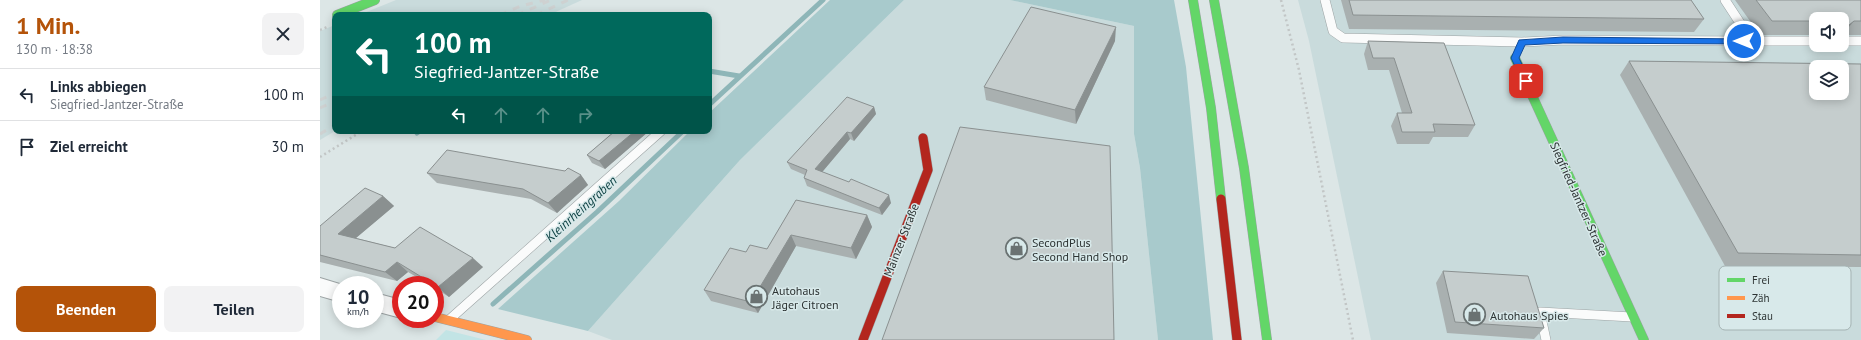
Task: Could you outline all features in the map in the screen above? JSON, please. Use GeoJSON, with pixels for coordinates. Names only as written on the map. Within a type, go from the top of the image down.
{"type":"FeatureCollection","features":[{"type":"Feature","properties":{"kind":"main road"},"geometry":{"type":"LineString","coordinates":[[1193,0],[1211,108],[1237,340]]}},
{"type":"Feature","properties":{"kind":"main road"},"geometry":{"type":"LineString","coordinates":[[1214,0],[1244,168],[1267,340]]}},
{"type":"Feature","properties":{"kind":"main road"},"geometry":{"type":"LineString","coordinates":[[343,12],[369,1]]}},
{"type":"Feature","properties":{"kind":"main road","name":"Siegfried-Jantzer-Straße"},"geometry":{"type":"LineString","coordinates":[[1515,58],[1644,340]]}},
{"type":"Feature","properties":{"kind":"main road","name":"Mainzer Straße"},"geometry":{"type":"LineString","coordinates":[[863,340],[928,170],[923,138]]}},
{"type":"Feature","properties":{"kind":"main road"},"geometry":{"type":"LineString","coordinates":[[444,319],[527,340]]}},
{"type":"Feature","properties":{"kind":"street"},"geometry":{"type":"LineString","coordinates":[[320,287],[332,290]]}},
{"type":"Feature","properties":{"kind":"lane"},"geometry":{"type":"LineString","coordinates":[[1325,0],[1333,31],[1343,38],[1522,42],[1563,40],[1809,41]]}},
{"type":"Feature","properties":{"kind":"lane"},"geometry":{"type":"LineString","coordinates":[[1725,0],[1740,23],[1744,41]]}},
{"type":"Feature","properties":{"kind":"lane"},"geometry":{"type":"LineString","coordinates":[[1849,41],[1861,41]]}},
{"type":"Feature","properties":{"kind":"lane"},"geometry":{"type":"LineString","coordinates":[[1515,58],[1522,42]]}},
{"type":"Feature","properties":{"kind":"lane"},"geometry":{"type":"LineString","coordinates":[[449,320],[658,134]]}},
{"type":"Feature","properties":{"kind":"lane"},"geometry":{"type":"LineString","coordinates":[[1546,340],[1540,312],[1633,318]]}},
{"type":"Feature","properties":{"kind":"path"},"geometry":{"type":"LineString","coordinates":[[1281,0],[1300,70],[1353,340]]}},
{"type":"Feature","properties":{"kind":"path"},"geometry":{"type":"LineString","coordinates":[[320,157],[357,134]]}},
{"type":"Feature","properties":{"kind":"shaded area"},"geometry":{"type":"Polygon","coordinates":[[[396,0],[582,0],[556,12],[366,12],[396,0]]]}},
{"type":"Feature","properties":{"kind":"shaded area"},"geometry":{"type":"Polygon","coordinates":[[[830,0],[904,0],[740,160],[588,331],[498,309],[619,201],[687,134],[712,134],[712,110],[830,0]]]}},
{"type":"Feature","properties":{"kind":"shaded area"},"geometry":{"type":"Polygon","coordinates":[[[904,0],[1010,0],[1134,26],[1134,134],[1140,168],[1158,340],[612,340],[588,331],[740,160],[904,0]]]}},
{"type":"Feature","properties":{"kind":"shaded area"},"geometry":{"type":"Polygon","coordinates":[[[1010,0],[1174,0],[1186,67],[1213,340],[1158,340],[1140,168],[1134,134],[1134,26],[1010,0]]]}},
{"type":"Feature","properties":{"kind":"shaded area"},"geometry":{"type":"Polygon","coordinates":[[[1298,0],[1861,0],[1861,340],[1371,340],[1309,41],[1298,0]]]}},
{"type":"Feature","properties":{"kind":"shaded area"},"geometry":{"type":"Polygon","coordinates":[[[332,26],[332,133],[320,140],[320,31],[332,26]]]}},
{"type":"Feature","properties":{"kind":"shaded area"},"geometry":{"type":"Polygon","coordinates":[[[446,330],[486,340],[436,340],[446,330]]]}},
{"type":"Feature","properties":{"kind":"building"},"geometry":{"type":"Polygon","coordinates":[[[1349,0],[1691,0],[1704,19],[1353,15],[1349,0]]]}},
{"type":"Feature","properties":{"kind":"building"},"geometry":{"type":"Polygon","coordinates":[[[1756,0],[1861,0],[1861,21],[1854,21],[1849,25],[1849,12],[1809,12],[1809,21],[1772,21],[1756,0]]]}},
{"type":"Feature","properties":{"kind":"building"},"geometry":{"type":"Polygon","coordinates":[[[1031,7],[1116,27],[1075,110],[984,87],[1031,7]]]}},
{"type":"Feature","properties":{"kind":"building"},"geometry":{"type":"Polygon","coordinates":[[[1368,41],[1444,43],[1475,125],[1433,124],[1435,132],[1402,132],[1397,113],[1412,113],[1394,58],[1373,58],[1368,41]]]}},
{"type":"Feature","properties":{"kind":"building"},"geometry":{"type":"Polygon","coordinates":[[[1629,61],[1809,63],[1809,100],[1849,100],[1849,64],[1861,64],[1861,255],[1738,253],[1629,61]]]}},
{"type":"Feature","properties":{"kind":"building"},"geometry":{"type":"Polygon","coordinates":[[[847,97],[874,107],[851,133],[847,132],[815,169],[849,182],[851,179],[889,195],[879,208],[804,178],[807,170],[787,162],[847,97]]]}},
{"type":"Feature","properties":{"kind":"building","name":"SecondPlus Second Hand Shop"},"geometry":{"type":"Polygon","coordinates":[[[960,127],[1110,146],[1114,340],[882,340],[960,127]]]}},
{"type":"Feature","properties":{"kind":"building"},"geometry":{"type":"Polygon","coordinates":[[[612,134],[631,134],[599,161],[587,155],[612,134]]]}},
{"type":"Feature","properties":{"kind":"building"},"geometry":{"type":"Polygon","coordinates":[[[447,150],[565,171],[568,168],[581,175],[548,203],[523,189],[427,173],[447,150]]]}},
{"type":"Feature","properties":{"kind":"building"},"geometry":{"type":"Polygon","coordinates":[[[365,188],[383,196],[338,234],[395,248],[420,227],[473,258],[444,282],[444,276],[420,276],[397,262],[385,272],[320,255],[320,226],[365,188]]]}},
{"type":"Feature","properties":{"kind":"building"},"geometry":{"type":"Polygon","coordinates":[[[796,200],[867,215],[851,248],[791,235],[751,302],[704,290],[730,248],[746,252],[750,245],[767,249],[796,200]]]}},
{"type":"Feature","properties":{"kind":"building"},"geometry":{"type":"Polygon","coordinates":[[[1443,271],[1528,276],[1544,328],[1455,322],[1443,271]]]}},
{"type":"Feature","properties":{"kind":"waterway","name":"Kleinrheingraben"},"geometry":{"type":"LineString","coordinates":[[712,102],[823,0]]}},
{"type":"Feature","properties":{"kind":"waterway"},"geometry":{"type":"LineString","coordinates":[[712,72],[739,76]]}},
{"type":"Feature","properties":{"kind":"waterway","name":"Kleinrheingraben"},"geometry":{"type":"LineString","coordinates":[[493,304],[597,212],[680,134]]}},
{"type":"Feature","properties":{"kind":"railway"},"geometry":{"type":"LineString","coordinates":[[507,12],[521,6],[545,0]]}},
{"type":"Feature","properties":{"kind":"railway"},"geometry":{"type":"LineString","coordinates":[[524,12],[551,0]]}},
{"type":"Feature","properties":{"kind":"railway"},"geometry":{"type":"LineString","coordinates":[[542,12],[568,0]]}},
{"type":"Feature","properties":{"kind":"railway"},"geometry":{"type":"LineString","coordinates":[[320,100],[332,94]]}},
{"type":"Feature","properties":{"kind":"railway"},"geometry":{"type":"LineString","coordinates":[[320,108],[332,102]]}},
{"type":"Feature","properties":{"kind":"railway"},"geometry":{"type":"LineString","coordinates":[[320,134],[332,127]]}},
{"type":"Feature","properties":{"kind":"traffic: fast"},"geometry":{"type":"LineString","coordinates":[[345,12],[375,0]]}},
{"type":"Feature","properties":{"kind":"traffic: fast"},"geometry":{"type":"LineString","coordinates":[[1193,0],[1211,108],[1221,199]]}},
{"type":"Feature","properties":{"kind":"traffic: fast"},"geometry":{"type":"LineString","coordinates":[[1214,0],[1244,168],[1267,340]]}},
{"type":"Feature","properties":{"kind":"traffic: fast"},"geometry":{"type":"LineString","coordinates":[[1515,58],[1644,340]]}},
{"type":"Feature","properties":{"kind":"traffic: slow"},"geometry":{"type":"LineString","coordinates":[[444,319],[527,340]]}},
{"type":"Feature","properties":{"kind":"traffic: jam"},"geometry":{"type":"LineString","coordinates":[[863,340],[928,170],[923,138]]}},
{"type":"Feature","properties":{"kind":"traffic: jam"},"geometry":{"type":"LineString","coordinates":[[1221,199],[1237,340]]}},
{"type":"Feature","properties":{"kind":"place","name":"SecondPlus Second Hand Shop"},"geometry":{"type":"Point","coordinates":[1017,249]}},
{"type":"Feature","properties":{"kind":"place","name":"Autohaus Jäger Citroen"},"geometry":{"type":"Point","coordinates":[757,297]}},
{"type":"Feature","properties":{"kind":"place","name":"Autohaus Spies"},"geometry":{"type":"Point","coordinates":[1474,315]}},
{"type":"Feature","properties":{"kind":"route"},"geometry":{"type":"LineString","coordinates":[[1526,81],[1515,58],[1522,42],[1563,40],[1744,41]]}}]}
